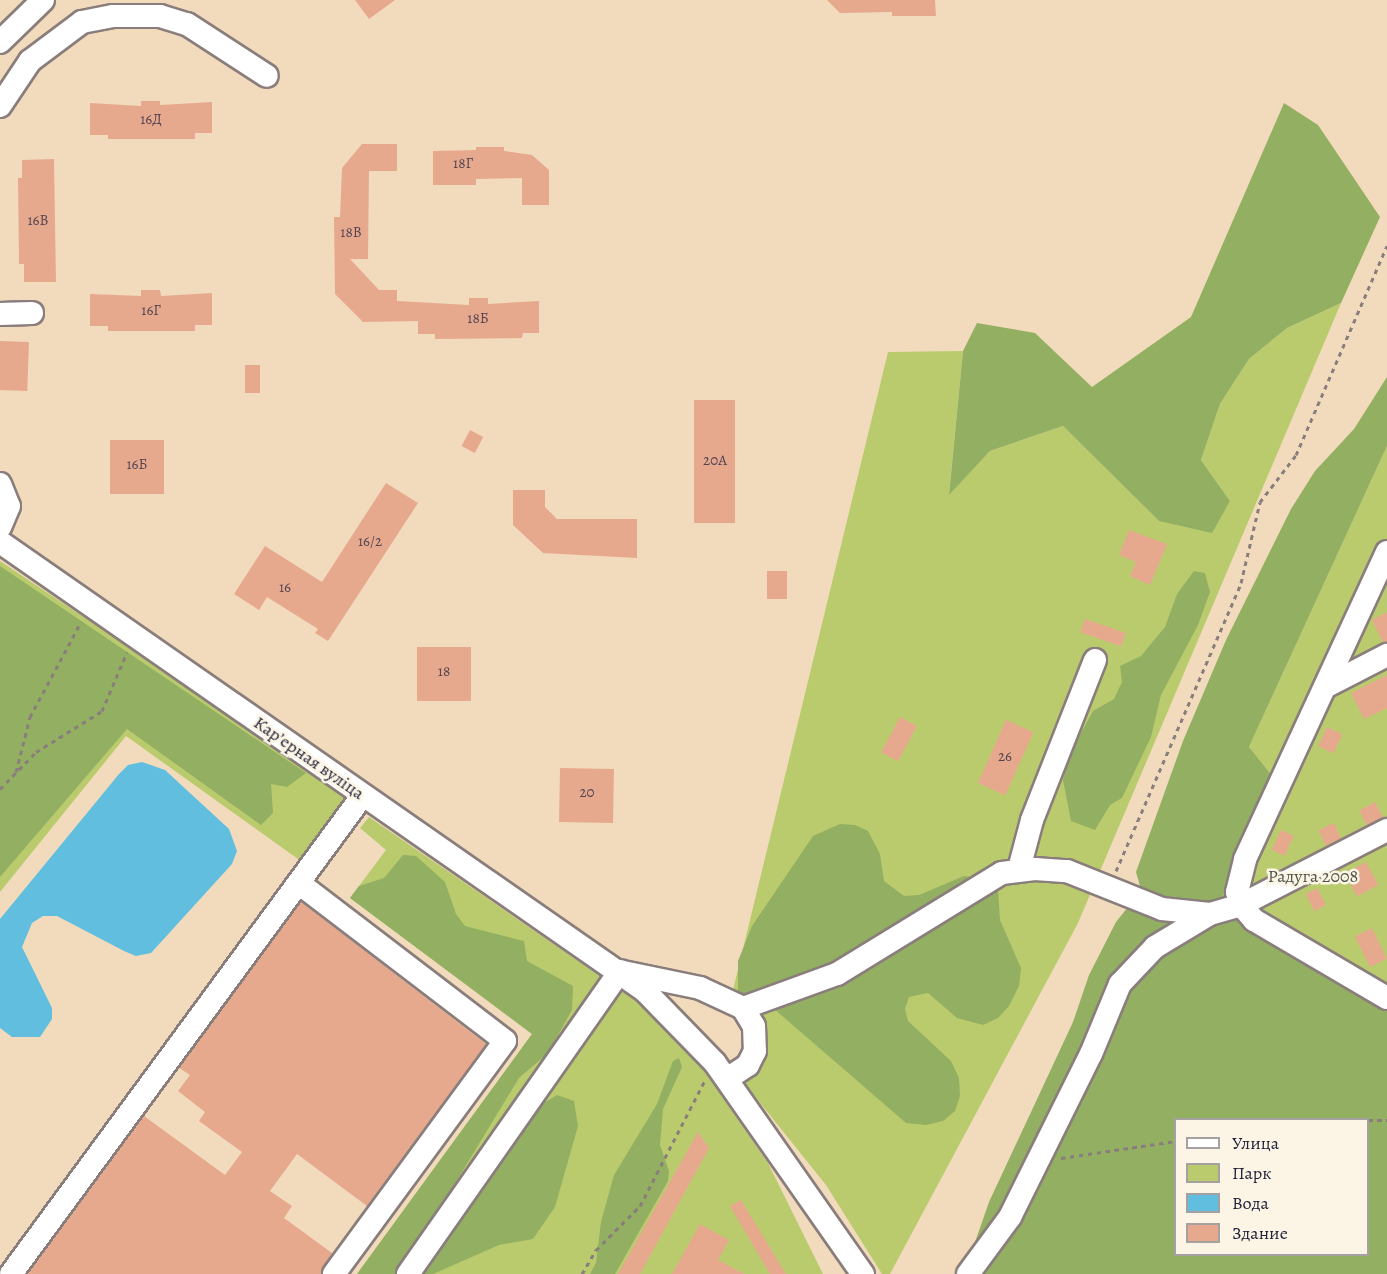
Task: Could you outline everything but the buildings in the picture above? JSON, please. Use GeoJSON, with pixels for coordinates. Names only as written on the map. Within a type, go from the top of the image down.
{"type":"FeatureCollection","features":[{"type":"Feature","properties":{"kind":"street"},"geometry":{"type":"LineString","coordinates":[[0,42],[43,0]]}},
{"type":"Feature","properties":{"kind":"street"},"geometry":{"type":"LineString","coordinates":[[0,106],[30,61],[82,22],[112,16],[160,16],[188,24],[267,76]]}},
{"type":"Feature","properties":{"kind":"street"},"geometry":{"type":"LineString","coordinates":[[0,314],[32,313]]}},
{"type":"Feature","properties":{"kind":"street"},"geometry":{"type":"LineString","coordinates":[[0,484],[9,506],[0,528]]}},
{"type":"Feature","properties":{"kind":"street","name":"Карʼерная вуліца"},"geometry":{"type":"LineString","coordinates":[[0,542],[620,971],[663,1006],[721,1071],[863,1274]]}},
{"type":"Feature","properties":{"kind":"street"},"geometry":{"type":"LineString","coordinates":[[1387,552],[1241,871],[1237,892],[1241,905],[1263,926],[1387,998]]}},
{"type":"Feature","properties":{"kind":"street"},"geometry":{"type":"LineString","coordinates":[[1325,687],[1387,655]]}},
{"type":"Feature","properties":{"kind":"street"},"geometry":{"type":"LineString","coordinates":[[1019,869],[1032,820],[1095,660]]}},
{"type":"Feature","properties":{"kind":"street"},"geometry":{"type":"LineString","coordinates":[[12,1274],[363,795]]}},
{"type":"Feature","properties":{"kind":"street"},"geometry":{"type":"LineString","coordinates":[[968,1274],[998,1238],[1039,1162],[1120,984],[1155,947],[1210,914],[1241,905],[1387,830]]}},
{"type":"Feature","properties":{"kind":"street"},"geometry":{"type":"LineString","coordinates":[[721,1071],[748,1065],[755,1051],[754,1026],[743,1008],[837,974],[988,878],[1019,869],[1067,871],[1110,886],[1162,909],[1210,914]]}},
{"type":"Feature","properties":{"kind":"street"},"geometry":{"type":"LineString","coordinates":[[300,884],[505,1041],[334,1274]]}},
{"type":"Feature","properties":{"kind":"street"},"geometry":{"type":"LineString","coordinates":[[408,1274],[620,971]]}},
{"type":"Feature","properties":{"kind":"street","name":"Карʼерная вуліца"},"geometry":{"type":"LineString","coordinates":[[620,971],[700,987],[743,1008]]}},
{"type":"Feature","properties":{"kind":"path"},"geometry":{"type":"LineString","coordinates":[[1110,886],[1241,583],[1260,502],[1296,455],[1387,246]]}},
{"type":"Feature","properties":{"kind":"path"},"geometry":{"type":"LineString","coordinates":[[16,772],[30,717],[90,604]]}},
{"type":"Feature","properties":{"kind":"path"},"geometry":{"type":"LineString","coordinates":[[0,789],[36,752],[102,711],[135,635]]}},
{"type":"Feature","properties":{"kind":"path"},"geometry":{"type":"LineString","coordinates":[[582,1274],[596,1250],[640,1206],[721,1071]]}},
{"type":"Feature","properties":{"kind":"path"},"geometry":{"type":"LineString","coordinates":[[1369,1120],[1387,1120]]}},
{"type":"Feature","properties":{"kind":"path"},"geometry":{"type":"LineString","coordinates":[[1039,1162],[1174,1141]]}},
{"type":"Feature","properties":{"kind":"green space"},"geometry":{"type":"Polygon","coordinates":[[[1284,103],[1318,125],[1380,217],[1341,303],[1287,328],[1249,359],[1220,404],[1201,460],[1230,501],[1212,533],[1159,521],[1063,426],[990,451],[949,495],[963,351],[977,323],[1035,333],[1092,387],[1191,317],[1284,103]]]}},
{"type":"Feature","properties":{"kind":"green space"},"geometry":{"type":"Polygon","coordinates":[[[1341,303],[1078,923],[890,1274],[882,1274],[826,1185],[741,1079],[766,1054],[762,1019],[732,994],[888,352],[963,351],[949,494],[990,451],[1063,426],[1159,521],[1230,501],[1201,460],[1220,404],[1249,359],[1287,328],[1341,303]]]}},
{"type":"Feature","properties":{"kind":"green space"},"geometry":{"type":"Polygon","coordinates":[[[1387,377],[1387,446],[1249,747],[1274,778],[1220,904],[1175,904],[1142,893],[1136,872],[1183,741],[1226,640],[1291,509],[1315,471],[1354,429],[1387,377]]]}},
{"type":"Feature","properties":{"kind":"green space","name":"Радуга 2008"},"geometry":{"type":"Polygon","coordinates":[[[1387,446],[1387,1007],[1220,904],[1274,778],[1249,747],[1387,446]]]}},
{"type":"Feature","properties":{"kind":"green space"},"geometry":{"type":"Polygon","coordinates":[[[0,561],[335,785],[346,796],[347,804],[305,864],[126,736],[0,892],[0,561]]]}},
{"type":"Feature","properties":{"kind":"green space"},"geometry":{"type":"Polygon","coordinates":[[[0,566],[306,773],[287,787],[271,784],[273,813],[261,825],[127,729],[0,877],[0,566]]]}},
{"type":"Feature","properties":{"kind":"green space"},"geometry":{"type":"Polygon","coordinates":[[[1194,571],[1205,573],[1210,592],[1198,625],[1161,695],[1151,737],[1122,798],[1110,805],[1095,830],[1071,821],[1063,780],[1071,751],[1093,711],[1114,699],[1122,682],[1120,666],[1141,656],[1165,627],[1177,594],[1194,571]]]}},
{"type":"Feature","properties":{"kind":"green space"},"geometry":{"type":"Polygon","coordinates":[[[369,817],[632,998],[689,1049],[768,1163],[823,1274],[357,1274],[532,1034],[350,898],[386,850],[360,828],[369,817]]]}},
{"type":"Feature","properties":{"kind":"green space"},"geometry":{"type":"Polygon","coordinates":[[[840,824],[855,825],[868,831],[880,854],[884,881],[904,896],[919,895],[964,876],[989,880],[998,890],[1000,920],[1021,968],[1019,986],[1009,1006],[998,1018],[983,1025],[957,1018],[928,993],[909,997],[905,1009],[908,1021],[951,1061],[959,1078],[960,1096],[955,1111],[943,1121],[926,1125],[906,1123],[773,1008],[738,996],[738,961],[752,926],[813,836],[840,824]]]}},
{"type":"Feature","properties":{"kind":"green space"},"geometry":{"type":"Polygon","coordinates":[[[403,855],[416,856],[445,882],[456,914],[465,926],[524,941],[527,961],[573,986],[572,1010],[548,1053],[519,1078],[448,1195],[453,1220],[542,1104],[557,1095],[574,1101],[578,1126],[555,1207],[533,1239],[499,1245],[433,1274],[357,1274],[532,1034],[350,898],[359,886],[384,878],[403,855]]]}},
{"type":"Feature","properties":{"kind":"green space"},"geometry":{"type":"Polygon","coordinates":[[[1128,907],[1172,922],[1234,917],[1387,1007],[1387,1274],[964,1274],[989,1202],[1073,1022],[1089,975],[1116,922],[1128,907]]]}},
{"type":"Feature","properties":{"kind":"green space"},"geometry":{"type":"Polygon","coordinates":[[[679,1058],[682,1067],[663,1109],[660,1145],[669,1171],[668,1181],[615,1274],[590,1274],[596,1263],[601,1222],[614,1175],[657,1104],[673,1061],[679,1058]]]}},
{"type":"Feature","properties":{"kind":"water"},"geometry":{"type":"Polygon","coordinates":[[[142,762],[165,770],[229,829],[237,851],[232,864],[151,953],[136,956],[57,916],[43,916],[32,923],[22,947],[52,1008],[52,1019],[40,1037],[12,1037],[0,1028],[0,919],[119,774],[128,765],[142,762]]]}}]}
